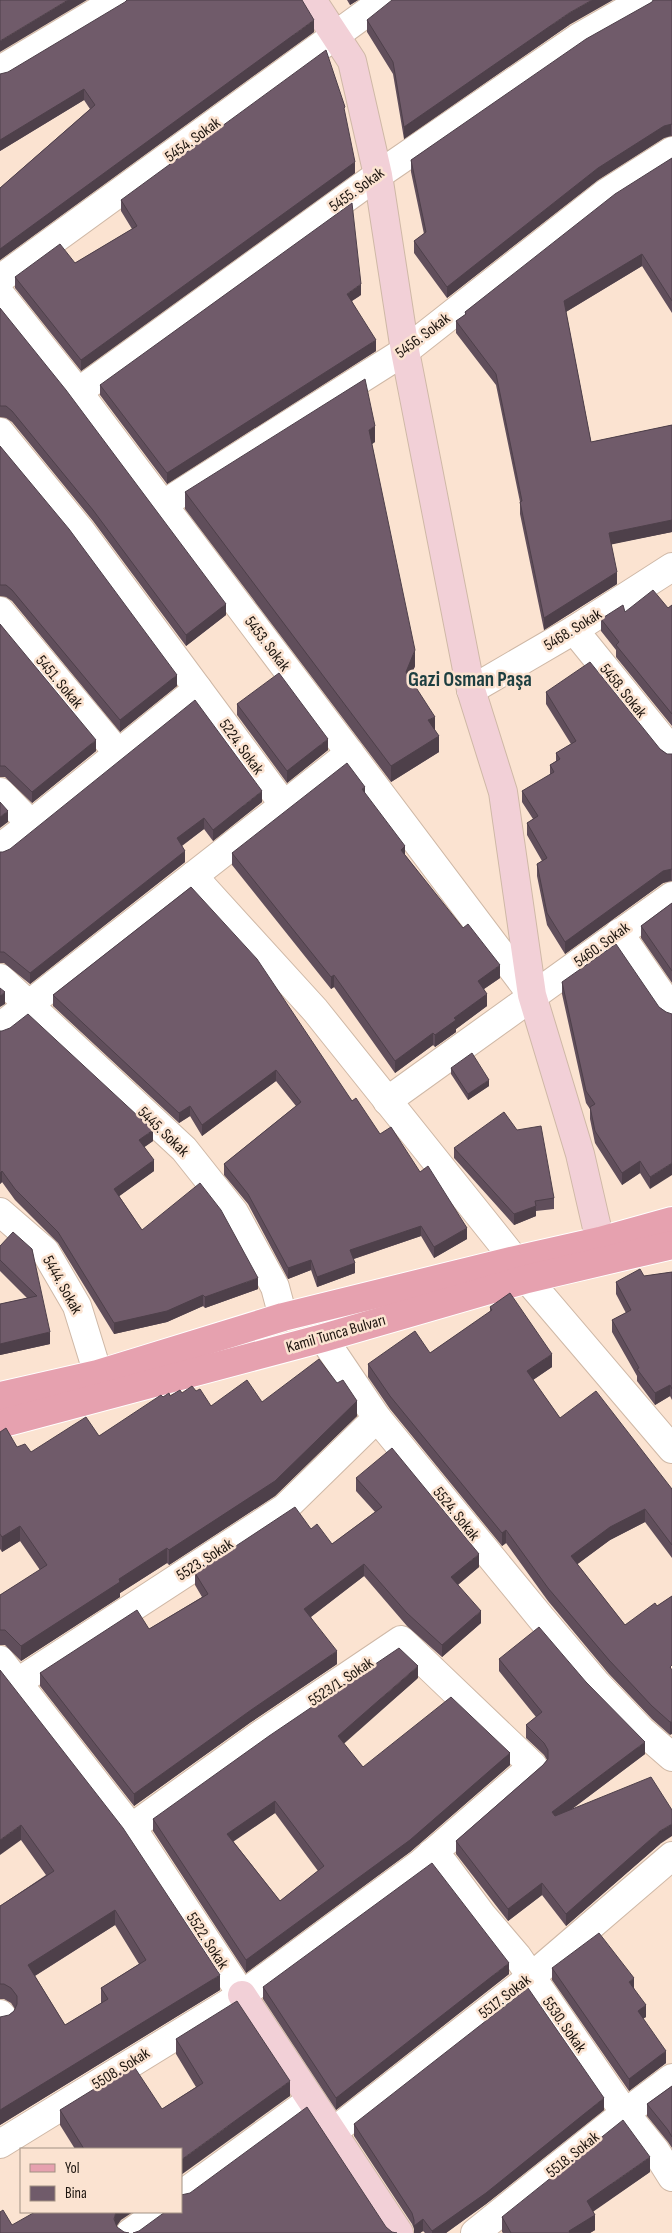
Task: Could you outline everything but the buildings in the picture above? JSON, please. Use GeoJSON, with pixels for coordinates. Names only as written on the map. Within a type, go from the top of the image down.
{"type":"FeatureCollection","features":[{"type":"Feature","properties":{"kind":"main road","name":"Kamil Tunca Bulvarı"},"geometry":{"type":"LineString","coordinates":[[0,1424],[322,1338],[600,1241],[672,1221]]}},
{"type":"Feature","properties":{"kind":"main road","name":"Kamil Tunca Bulvarı"},"geometry":{"type":"LineString","coordinates":[[0,1396],[98,1374],[283,1317],[521,1270],[672,1245]]}},
{"type":"Feature","properties":{"kind":"street"},"geometry":{"type":"LineString","coordinates":[[0,70],[117,0]]}},
{"type":"Feature","properties":{"kind":"street"},"geometry":{"type":"LineString","coordinates":[[312,0],[352,61],[378,175],[405,351],[471,690],[503,792],[532,996],[580,1154],[600,1241]]}},
{"type":"Feature","properties":{"kind":"street","name":"5454. Sokak"},"geometry":{"type":"LineString","coordinates":[[0,280],[384,0]]}},
{"type":"Feature","properties":{"kind":"street","name":"5455. Sokak"},"geometry":{"type":"LineString","coordinates":[[78,392],[378,175],[578,38],[644,0]]}},
{"type":"Feature","properties":{"kind":"street","name":"5456. Sokak"},"geometry":{"type":"LineString","coordinates":[[162,505],[405,351],[606,193],[672,151]]}},
{"type":"Feature","properties":{"kind":"street","name":"5453. Sokak"},"geometry":{"type":"LineString","coordinates":[[0,294],[78,392],[532,996]]}},
{"type":"Feature","properties":{"kind":"street","name":"5224. Sokak"},"geometry":{"type":"LineString","coordinates":[[0,432],[81,531],[284,805]]}},
{"type":"Feature","properties":{"kind":"street","name":"5468. Sokak"},"geometry":{"type":"LineString","coordinates":[[471,690],[574,630],[672,567]]}},
{"type":"Feature","properties":{"kind":"street","name":"5451. Sokak"},"geometry":{"type":"LineString","coordinates":[[0,611],[118,753]]}},
{"type":"Feature","properties":{"kind":"street","name":"5458. Sokak"},"geometry":{"type":"LineString","coordinates":[[574,630],[672,751]]}},
{"type":"Feature","properties":{"kind":"street"},"geometry":{"type":"LineString","coordinates":[[0,848],[198,689]]}},
{"type":"Feature","properties":{"kind":"street"},"geometry":{"type":"LineString","coordinates":[[0,1027],[350,753]]}},
{"type":"Feature","properties":{"kind":"street"},"geometry":{"type":"LineString","coordinates":[[0,792],[30,824]]}},
{"type":"Feature","properties":{"kind":"street"},"geometry":{"type":"LineString","coordinates":[[193,876],[314,1010],[521,1270],[672,1449]]}},
{"type":"Feature","properties":{"kind":"street","name":"5460. Sokak"},"geometry":{"type":"LineString","coordinates":[[387,1100],[672,896]]}},
{"type":"Feature","properties":{"kind":"street"},"geometry":{"type":"LineString","coordinates":[[619,933],[672,1010]]}},
{"type":"Feature","properties":{"kind":"street","name":"5445. Sokak"},"geometry":{"type":"LineString","coordinates":[[0,978],[184,1149],[229,1205],[275,1286],[283,1317]]}},
{"type":"Feature","properties":{"kind":"street","name":"5444. Sokak"},"geometry":{"type":"LineString","coordinates":[[0,1212],[44,1251],[77,1306],[98,1374]]}},
{"type":"Feature","properties":{"kind":"street","name":"5524. Sokak"},"geometry":{"type":"LineString","coordinates":[[322,1338],[377,1418],[541,1618],[597,1684],[641,1730],[672,1757]]}},
{"type":"Feature","properties":{"kind":"street","name":"5523. Sokak"},"geometry":{"type":"LineString","coordinates":[[18,1682],[285,1508],[377,1418]]}},
{"type":"Feature","properties":{"kind":"street","name":"5523/1. Sokak"},"geometry":{"type":"LineString","coordinates":[[131,1828],[260,1736],[401,1640],[533,1766]]}},
{"type":"Feature","properties":{"kind":"street","name":"5522. Sokak"},"geometry":{"type":"LineString","coordinates":[[0,1660],[131,1828],[399,2233]]}},
{"type":"Feature","properties":{"kind":"street","name":"5508. Sokak"},"geometry":{"type":"LineString","coordinates":[[0,2144],[242,1995],[431,1854],[533,1766]]}},
{"type":"Feature","properties":{"kind":"street","name":"5530. Sokak"},"geometry":{"type":"LineString","coordinates":[[431,1854],[444,1864],[531,1977],[625,2113],[655,2150],[672,2177]]}},
{"type":"Feature","properties":{"kind":"street","name":"5517. Sokak"},"geometry":{"type":"LineString","coordinates":[[333,2132],[531,1977],[672,1856]]}},
{"type":"Feature","properties":{"kind":"street","name":"5518. Sokak"},"geometry":{"type":"LineString","coordinates":[[475,2233],[625,2113],[672,2078]]}},
{"type":"Feature","properties":{"kind":"street"},"geometry":{"type":"LineString","coordinates":[[182,2194],[311,2100]]}},
{"type":"Feature","properties":{"kind":"street"},"geometry":{"type":"LineString","coordinates":[[130,2233],[158,2213]]}},
{"type":"Feature","properties":{"kind":"district","name":"Gazi Osman Paşa"},"geometry":{"type":"Point","coordinates":[470,679]}}]}
